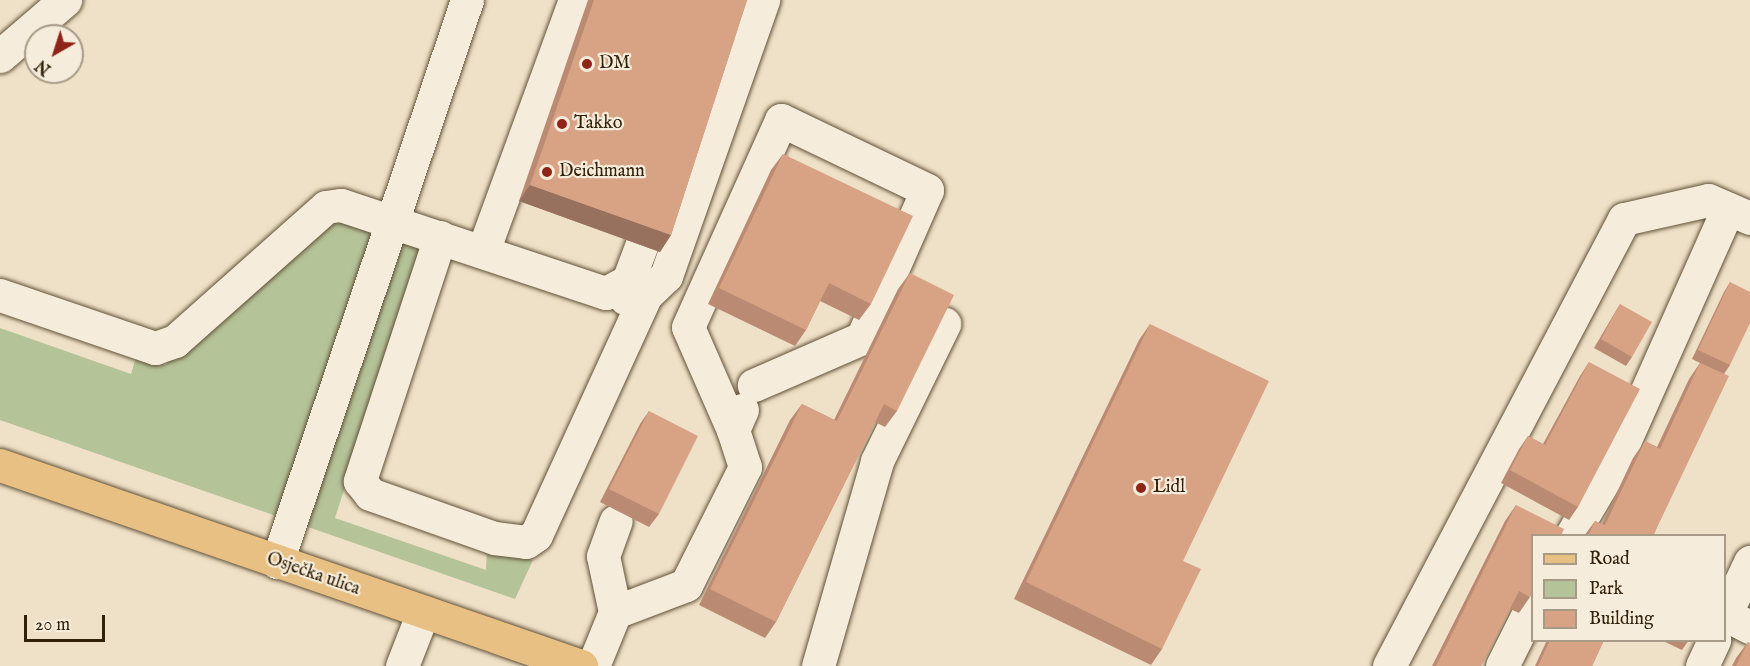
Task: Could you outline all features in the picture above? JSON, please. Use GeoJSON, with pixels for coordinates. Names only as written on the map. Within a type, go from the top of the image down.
{"type":"FeatureCollection","features":[{"type":"Feature","properties":{"kind":"main road","name":"Osječka ulica"},"geometry":{"type":"LineString","coordinates":[[0,465],[45,483],[581,666]]}},
{"type":"Feature","properties":{"kind":"main road","name":"Osječka ulica"},"geometry":{"type":"LineString","coordinates":[[0,481],[45,483]]}},
{"type":"Feature","properties":{"kind":"lane"},"geometry":{"type":"LineString","coordinates":[[0,57],[65,0]]}},
{"type":"Feature","properties":{"kind":"lane"},"geometry":{"type":"LineString","coordinates":[[277,562],[467,0]]}},
{"type":"Feature","properties":{"kind":"lane"},"geometry":{"type":"LineString","coordinates":[[483,251],[575,0]]}},
{"type":"Feature","properties":{"kind":"lane"},"geometry":{"type":"LineString","coordinates":[[440,237],[360,481],[370,494],[494,538],[526,542],[536,535],[646,295],[666,276],[763,0]]}},
{"type":"Feature","properties":{"kind":"lane"},"geometry":{"type":"LineString","coordinates":[[615,612],[686,585],[745,467],[733,430],[688,327],[781,120],[927,190],[862,338],[758,376],[733,430]]}},
{"type":"Feature","properties":{"kind":"lane"},"geometry":{"type":"LineString","coordinates":[[606,293],[628,281],[668,169]]}},
{"type":"Feature","properties":{"kind":"lane"},"geometry":{"type":"LineString","coordinates":[[1389,666],[1624,219],[1708,200],[1739,213],[1616,460],[1572,534]]}},
{"type":"Feature","properties":{"kind":"lane"},"geometry":{"type":"LineString","coordinates":[[0,295],[155,348],[175,341],[327,207],[341,205],[393,220],[606,293],[632,300],[646,295]]}},
{"type":"Feature","properties":{"kind":"lane"},"geometry":{"type":"LineString","coordinates":[[818,666],[877,461],[944,324]]}},
{"type":"Feature","properties":{"kind":"lane"},"geometry":{"type":"LineString","coordinates":[[593,666],[615,612],[603,556],[616,521]]}},
{"type":"Feature","properties":{"kind":"lane"},"geometry":{"type":"LineString","coordinates":[[1728,625],[1750,562]]}},
{"type":"Feature","properties":{"kind":"lane"},"geometry":{"type":"LineString","coordinates":[[1502,666],[1531,610]]}},
{"type":"Feature","properties":{"kind":"lane"},"geometry":{"type":"LineString","coordinates":[[402,666],[423,612]]}},
{"type":"Feature","properties":{"kind":"lane"},"geometry":{"type":"LineString","coordinates":[[1702,666],[1717,642]]}},
{"type":"Feature","properties":{"kind":"green space"},"geometry":{"type":"Polygon","coordinates":[[[332,216],[423,245],[335,518],[486,570],[487,547],[533,560],[515,599],[0,420],[0,328],[131,374],[137,354],[165,365],[332,216]]]}},
{"type":"Feature","properties":{"kind":"building"},"geometry":{"type":"Polygon","coordinates":[[[594,0],[747,0],[671,235],[530,185],[594,0]]]}},
{"type":"Feature","properties":{"kind":"building"},"geometry":{"type":"Polygon","coordinates":[[[783,154],[913,216],[871,304],[829,283],[806,330],[719,288],[783,154]]]}},
{"type":"Feature","properties":{"kind":"building"},"geometry":{"type":"Polygon","coordinates":[[[910,273],[954,295],[897,411],[884,404],[776,622],[710,589],[802,404],[837,421],[910,273]]]}},
{"type":"Feature","properties":{"kind":"building"},"geometry":{"type":"Polygon","coordinates":[[[1730,282],[1750,292],[1750,323],[1730,365],[1698,350],[1730,282]]]}},
{"type":"Feature","properties":{"kind":"building"},"geometry":{"type":"Polygon","coordinates":[[[1620,304],[1652,322],[1632,357],[1601,339],[1620,304]]]}},
{"type":"Feature","properties":{"kind":"building","name":"Lidl"},"geometry":{"type":"Polygon","coordinates":[[[1150,324],[1269,381],[1183,561],[1201,569],[1162,649],[1026,582],[1150,324]]]}},
{"type":"Feature","properties":{"kind":"building"},"geometry":{"type":"Polygon","coordinates":[[[1589,362],[1640,389],[1578,507],[1510,470],[1528,436],[1545,445],[1589,362]]]}},
{"type":"Feature","properties":{"kind":"building"},"geometry":{"type":"Polygon","coordinates":[[[1700,363],[1729,376],[1654,534],[1589,534],[1595,521],[1605,525],[1645,441],[1660,449],[1700,363]]]}},
{"type":"Feature","properties":{"kind":"building"},"geometry":{"type":"Polygon","coordinates":[[[649,411],[698,436],[659,514],[609,489],[649,411]]]}},
{"type":"Feature","properties":{"kind":"building"},"geometry":{"type":"Polygon","coordinates":[[[1516,505],[1564,529],[1562,534],[1531,534],[1531,595],[1530,597],[1519,591],[1481,666],[1436,666],[1516,505]]]}},
{"type":"Feature","properties":{"kind":"building"},"geometry":{"type":"Polygon","coordinates":[[[1549,642],[1603,642],[1592,666],[1538,666],[1549,642]]]}},
{"type":"Feature","properties":{"kind":"building"},"geometry":{"type":"Polygon","coordinates":[[[1748,642],[1750,643],[1750,666],[1736,666],[1748,642]]]}},
{"type":"Feature","properties":{"kind":"place","name":"DM"},"geometry":{"type":"Point","coordinates":[587,64]}},
{"type":"Feature","properties":{"kind":"place","name":"Takko"},"geometry":{"type":"Point","coordinates":[562,124]}},
{"type":"Feature","properties":{"kind":"place","name":"Deichmann"},"geometry":{"type":"Point","coordinates":[547,172]}},
{"type":"Feature","properties":{"kind":"place","name":"Lidl"},"geometry":{"type":"Point","coordinates":[1141,488]}}]}
